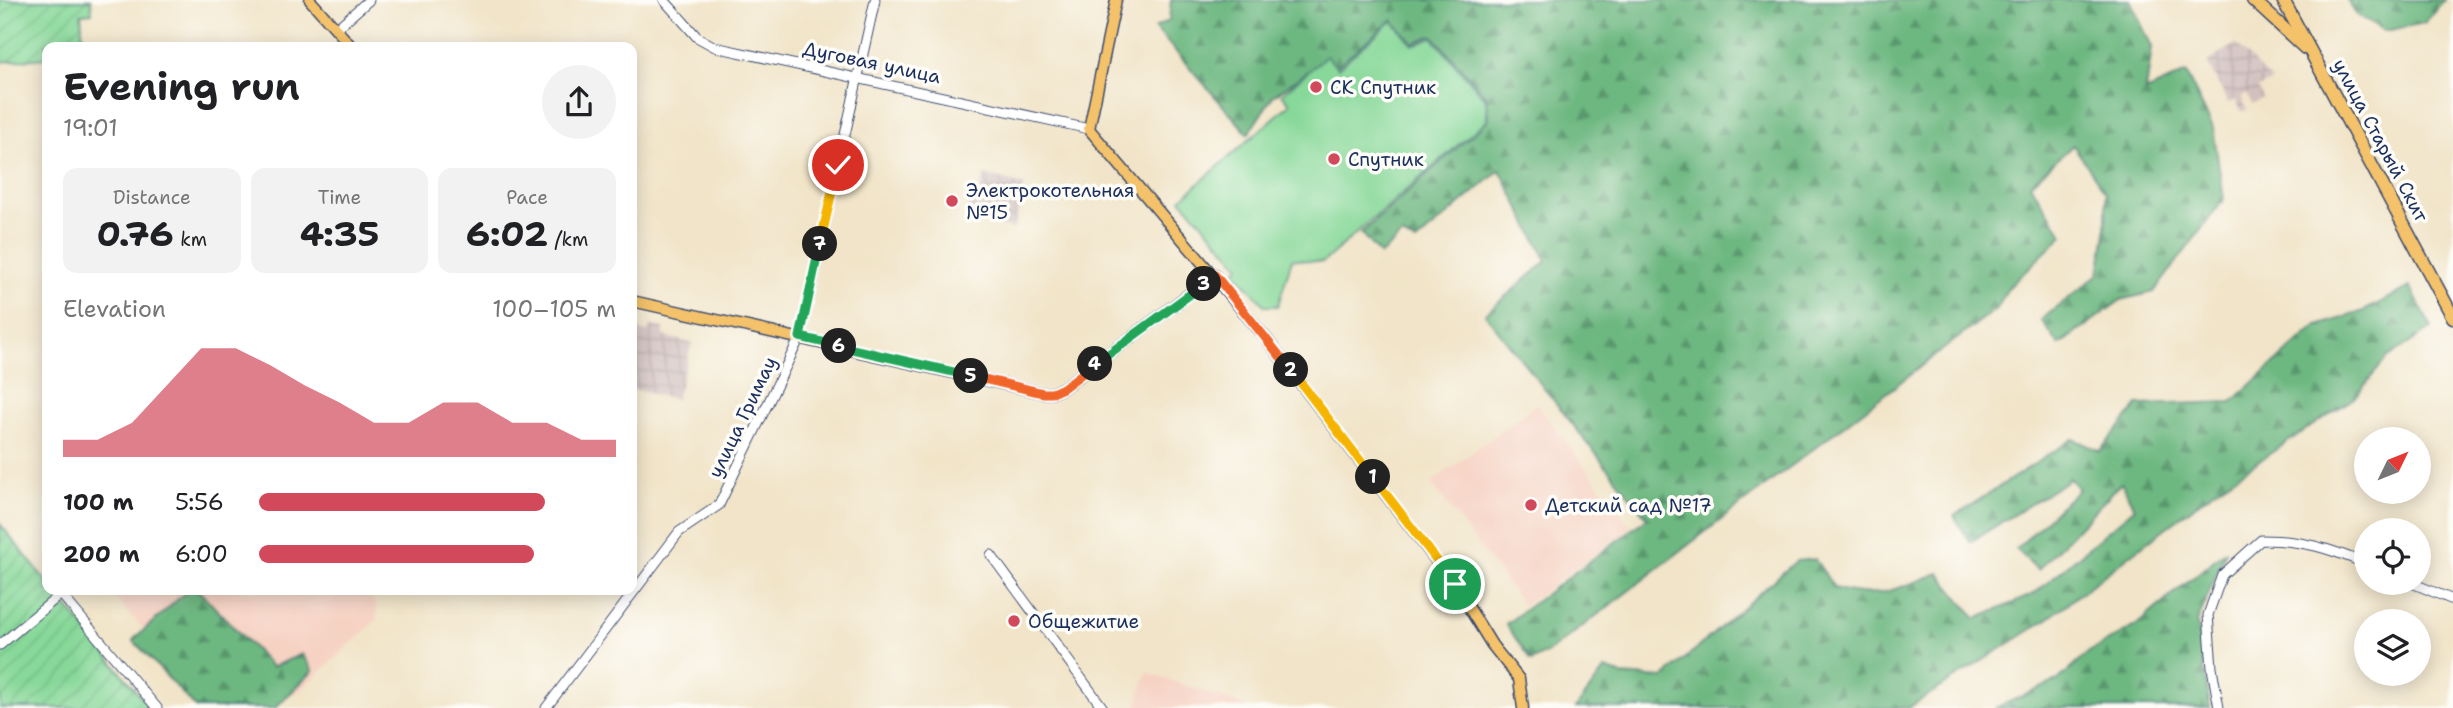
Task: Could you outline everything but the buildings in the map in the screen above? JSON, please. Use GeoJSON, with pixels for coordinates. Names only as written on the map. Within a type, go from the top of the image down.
{"type":"FeatureCollection","features":[{"type":"Feature","properties":{"kind":"highway"},"geometry":{"type":"LineString","coordinates":[[2253,0],[2313,55]]}},
{"type":"Feature","properties":{"kind":"highway","name":"улица Старый Скит"},"geometry":{"type":"LineString","coordinates":[[2283,0],[2453,317]]}},
{"type":"Feature","properties":{"kind":"main road"},"geometry":{"type":"LineString","coordinates":[[310,0],[348,42]]}},
{"type":"Feature","properties":{"kind":"main road"},"geometry":{"type":"LineString","coordinates":[[1116,0],[1089,129],[1265,337],[1455,584],[1492,645],[1519,679],[1523,708]]}},
{"type":"Feature","properties":{"kind":"main road"},"geometry":{"type":"LineString","coordinates":[[637,302],[1052,393],[1063,388],[1215,275]]}},
{"type":"Feature","properties":{"kind":"street"},"geometry":{"type":"LineString","coordinates":[[336,29],[369,0]]}},
{"type":"Feature","properties":{"kind":"street","name":"Дуговая улица"},"geometry":{"type":"LineString","coordinates":[[664,0],[697,37],[709,44],[1089,129]]}},
{"type":"Feature","properties":{"kind":"street","name":"улица Гримау"},"geometry":{"type":"LineString","coordinates":[[637,586],[679,532],[719,505],[800,337],[876,0]]}},
{"type":"Feature","properties":{"kind":"street"},"geometry":{"type":"LineString","coordinates":[[2219,708],[2212,668],[2208,615],[2222,575],[2261,540],[2292,540],[2354,560]]}},
{"type":"Feature","properties":{"kind":"street"},"geometry":{"type":"LineString","coordinates":[[991,555],[1104,708]]}},
{"type":"Feature","properties":{"kind":"street"},"geometry":{"type":"LineString","coordinates":[[2431,591],[2453,600]]}},
{"type":"Feature","properties":{"kind":"street"},"geometry":{"type":"LineString","coordinates":[[0,645],[60,595]]}},
{"type":"Feature","properties":{"kind":"street"},"geometry":{"type":"LineString","coordinates":[[62,595],[157,708]]}},
{"type":"Feature","properties":{"kind":"street","name":"улица Гримау"},"geometry":{"type":"LineString","coordinates":[[546,708],[630,595]]}},
{"type":"Feature","properties":{"kind":"shaded area"},"geometry":{"type":"Polygon","coordinates":[[[2236,44],[2272,81],[2258,88],[2263,98],[2252,104],[2247,94],[2241,97],[2247,109],[2242,112],[2236,100],[2228,103],[2207,62],[2236,44]]]}},
{"type":"Feature","properties":{"kind":"shaded area"},"geometry":{"type":"Polygon","coordinates":[[[984,175],[1024,185],[1014,229],[974,219],[975,215],[967,213],[970,198],[979,199],[984,175]]]}},
{"type":"Feature","properties":{"kind":"shaded area"},"geometry":{"type":"Polygon","coordinates":[[[651,325],[664,328],[663,336],[692,343],[676,399],[637,390],[637,330],[648,332],[651,325]]]}},
{"type":"Feature","properties":{"kind":"shaded area","name":"Детский сад №17"},"geometry":{"type":"Polygon","coordinates":[[[1537,404],[1631,527],[1524,606],[1431,483],[1537,404]]]}},
{"type":"Feature","properties":{"kind":"shaded area"},"geometry":{"type":"Polygon","coordinates":[[[112,595],[369,595],[376,603],[377,620],[299,691],[266,708],[218,708],[112,595]]]}},
{"type":"Feature","properties":{"kind":"shaded area"},"geometry":{"type":"Polygon","coordinates":[[[1147,672],[1245,706],[1245,708],[1136,708],[1147,672]]]}},
{"type":"Feature","properties":{"kind":"green space"},"geometry":{"type":"Polygon","coordinates":[[[0,0],[91,0],[92,13],[81,14],[83,42],[42,42],[42,58],[0,62],[0,0]]]}},
{"type":"Feature","properties":{"kind":"green space"},"geometry":{"type":"Polygon","coordinates":[[[1171,0],[2130,0],[2152,47],[2146,91],[2186,73],[2213,128],[2224,199],[2154,292],[2121,300],[2059,345],[2041,320],[2099,274],[2106,232],[2106,193],[2073,145],[2030,184],[2063,235],[2007,289],[1998,307],[1549,652],[1531,661],[1506,624],[1647,518],[1485,314],[1547,261],[1500,170],[1416,242],[1402,235],[1380,255],[1361,233],[1488,120],[1487,98],[1432,35],[1413,43],[1392,20],[1337,66],[1320,63],[1273,96],[1248,134],[1155,28],[1169,20],[1171,0]]]}},
{"type":"Feature","properties":{"kind":"green space"},"geometry":{"type":"Polygon","coordinates":[[[2347,0],[2445,0],[2424,23],[2385,31],[2356,14],[2347,0]]]}},
{"type":"Feature","properties":{"kind":"green space","name":"Спутник"},"geometry":{"type":"Polygon","coordinates":[[[1392,21],[1413,45],[1432,37],[1486,100],[1487,120],[1323,262],[1292,259],[1277,306],[1265,306],[1234,271],[1240,266],[1181,199],[1290,104],[1282,94],[1326,56],[1338,68],[1392,21]]]}},
{"type":"Feature","properties":{"kind":"green space"},"geometry":{"type":"Polygon","coordinates":[[[2410,287],[2432,328],[2387,358],[2354,398],[2215,490],[2046,620],[1908,708],[1576,708],[1605,669],[1622,675],[1663,678],[1796,561],[1815,559],[1834,588],[1850,592],[1888,591],[1939,573],[1976,619],[2034,594],[2135,508],[2121,483],[2038,570],[2016,549],[2079,489],[2070,479],[1970,542],[1954,516],[2073,439],[2100,451],[2138,405],[2232,402],[2315,327],[2364,311],[2410,287]]]}},
{"type":"Feature","properties":{"kind":"green space"},"geometry":{"type":"Polygon","coordinates":[[[0,524],[42,576],[42,595],[58,595],[150,708],[0,708],[0,524]]]}},
{"type":"Feature","properties":{"kind":"green space"},"geometry":{"type":"Polygon","coordinates":[[[2226,550],[2197,623],[2210,708],[1995,708],[2057,681],[2089,652],[2134,627],[2226,550]]]}},
{"type":"Feature","properties":{"kind":"green space"},"geometry":{"type":"Polygon","coordinates":[[[182,595],[203,595],[272,667],[302,654],[313,671],[275,708],[196,708],[133,640],[182,595]]]}},
{"type":"Feature","properties":{"kind":"place","name":"СК Спутник"},"geometry":{"type":"Point","coordinates":[1316,87]}},
{"type":"Feature","properties":{"kind":"place","name":"Спутник"},"geometry":{"type":"Point","coordinates":[1334,159]}},
{"type":"Feature","properties":{"kind":"place","name":"Электрокотельная №15"},"geometry":{"type":"Point","coordinates":[952,201]}},
{"type":"Feature","properties":{"kind":"place","name":"Детский сад №17"},"geometry":{"type":"Point","coordinates":[1531,505]}},
{"type":"Feature","properties":{"kind":"place","name":"Общежитие"},"geometry":{"type":"Point","coordinates":[1014,621]}},
{"type":"Feature","properties":{"kind":"route"},"geometry":{"type":"LineString","coordinates":[[838,165],[800,337],[1052,393],[1063,388],[1215,275],[1455,584]]}}]}
